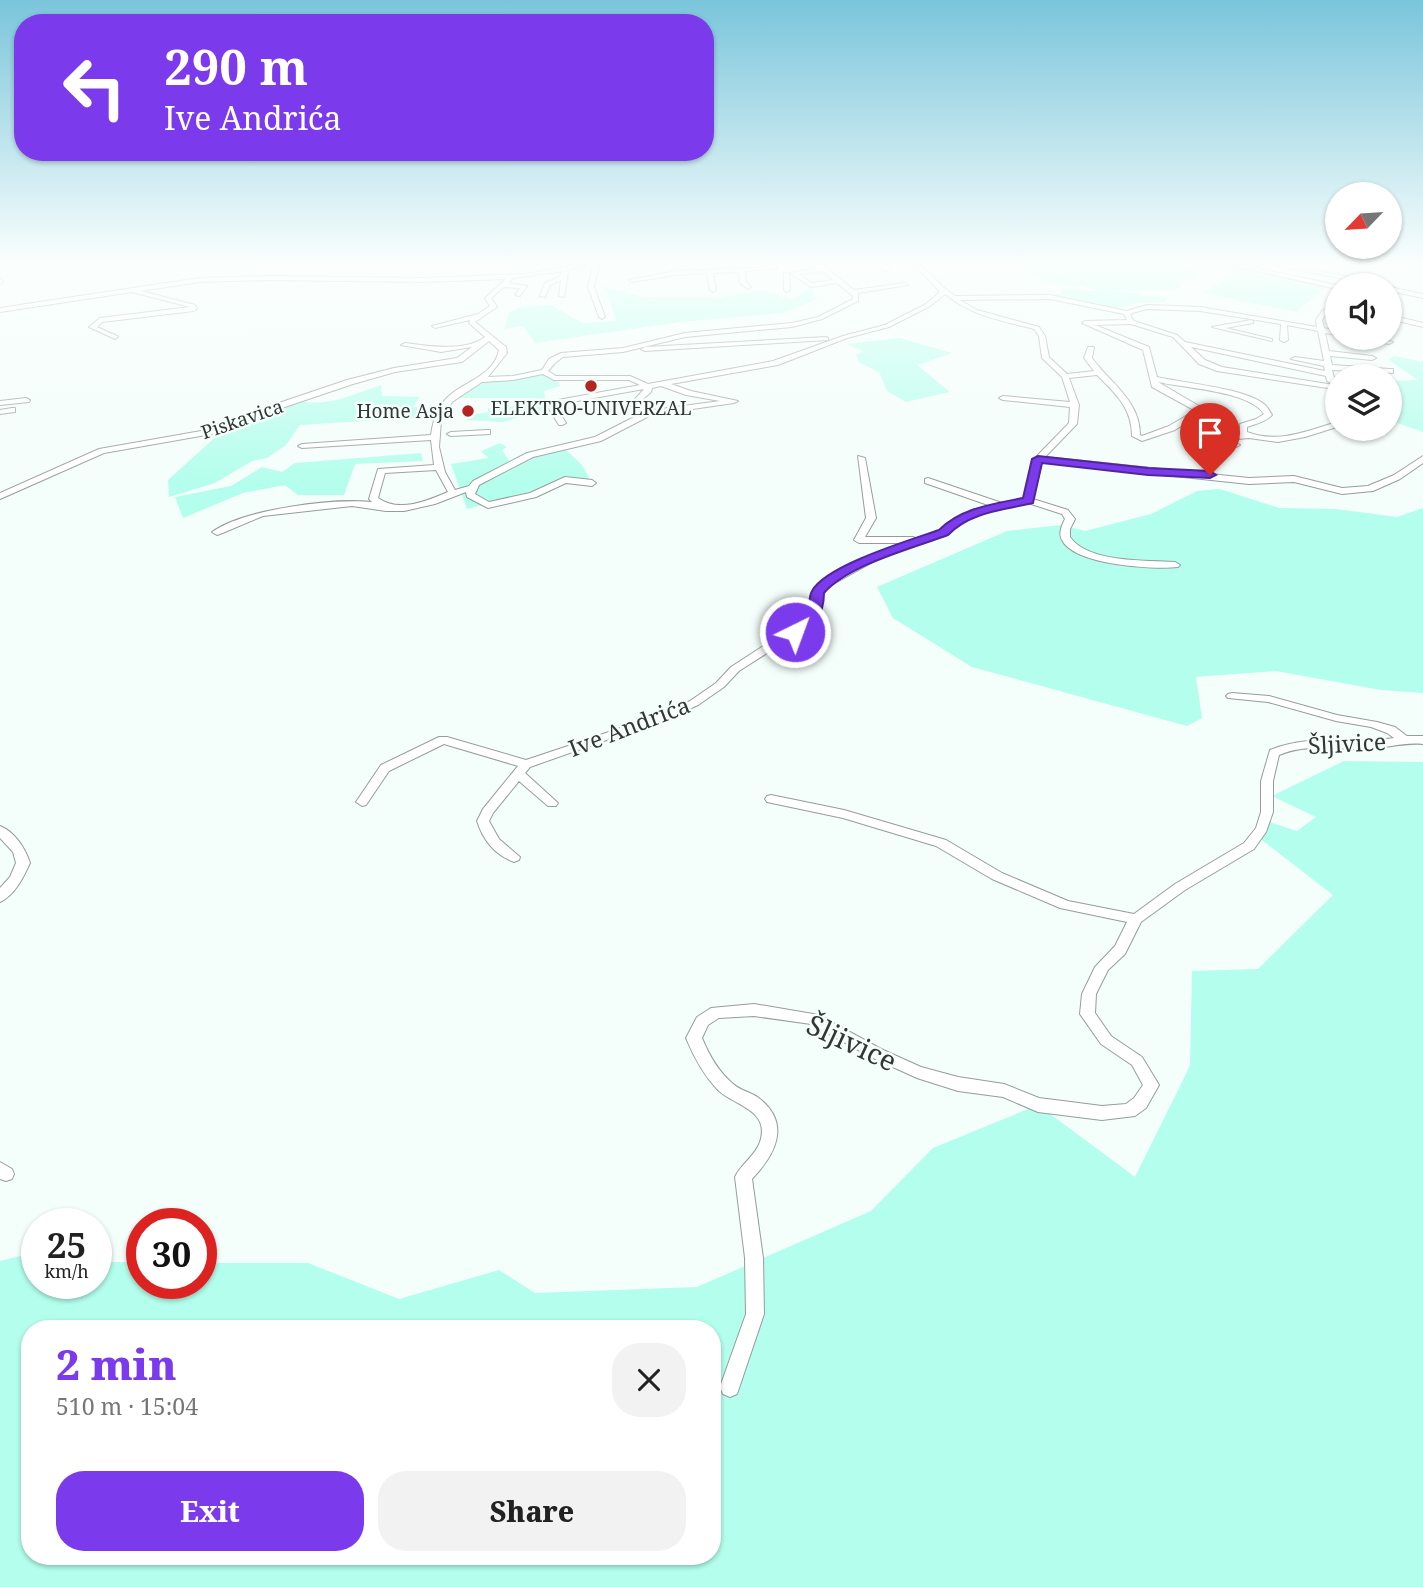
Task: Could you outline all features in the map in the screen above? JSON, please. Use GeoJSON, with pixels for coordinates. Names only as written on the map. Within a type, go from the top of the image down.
{"type":"FeatureCollection","features":[{"type":"Feature","properties":{"kind":"street"},"geometry":{"type":"LineString","coordinates":[[624,349],[667,339]]}},
{"type":"Feature","properties":{"kind":"street"},"geometry":{"type":"LineString","coordinates":[[544,372],[552,361],[561,355],[624,349],[825,339]]}},
{"type":"Feature","properties":{"kind":"street"},"geometry":{"type":"LineString","coordinates":[[562,423],[550,404],[762,366],[840,339]]}},
{"type":"Feature","properties":{"kind":"street"},"geometry":{"type":"LineString","coordinates":[[1043,339],[1046,358],[1065,376],[1074,405],[1073,424],[1038,459],[1028,500],[1065,512],[1070,519],[1065,534],[1067,541],[1085,554],[1116,561],[1175,565]]}},
{"type":"Feature","properties":{"kind":"street"},"geometry":{"type":"LineString","coordinates":[[1091,349],[1088,358],[1133,410],[1138,424],[1136,436],[1140,439],[1172,428],[1196,412],[1196,407],[1157,386],[1146,349],[1123,339]]}},
{"type":"Feature","properties":{"kind":"street"},"geometry":{"type":"LineString","coordinates":[[1179,339],[1202,362],[1230,372],[1325,389]]}},
{"type":"Feature","properties":{"kind":"street"},"geometry":{"type":"LineString","coordinates":[[1266,339],[1270,340]]}},
{"type":"Feature","properties":{"kind":"street"},"geometry":{"type":"LineString","coordinates":[[1322,339],[1326,364]]}},
{"type":"Feature","properties":{"kind":"street"},"geometry":{"type":"LineString","coordinates":[[405,345],[441,350],[487,340],[503,349],[503,353],[481,380],[447,401],[438,421],[435,438],[438,467],[453,492]]}},
{"type":"Feature","properties":{"kind":"street","name":"Piskavica"},"geometry":{"type":"LineString","coordinates":[[0,496],[102,451],[220,430],[261,412],[361,379],[394,370],[459,360],[487,340]]}},
{"type":"Feature","properties":{"kind":"street"},"geometry":{"type":"LineString","coordinates":[[1185,344],[1325,368]]}},
{"type":"Feature","properties":{"kind":"street"},"geometry":{"type":"LineString","coordinates":[[1324,353],[1372,358]]}},
{"type":"Feature","properties":{"kind":"street"},"geometry":{"type":"LineString","coordinates":[[1296,359],[1325,367]]}},
{"type":"Feature","properties":{"kind":"street"},"geometry":{"type":"LineString","coordinates":[[481,380],[544,372],[554,378],[630,378],[648,386]]}},
{"type":"Feature","properties":{"kind":"street"},"geometry":{"type":"LineString","coordinates":[[1065,376],[1099,373]]}},
{"type":"Feature","properties":{"kind":"street"},"geometry":{"type":"LineString","coordinates":[[1153,379],[1241,396],[1263,406],[1267,411],[1266,417],[1242,427],[1243,433],[1249,436]]}},
{"type":"Feature","properties":{"kind":"street"},"geometry":{"type":"LineString","coordinates":[[592,483],[565,481],[533,495],[488,505],[470,495],[475,483],[525,457],[598,439],[649,413],[734,401],[689,393],[663,384]]}},
{"type":"Feature","properties":{"kind":"street"},"geometry":{"type":"LineString","coordinates":[[634,405],[648,390],[648,386]]}},
{"type":"Feature","properties":{"kind":"street"},"geometry":{"type":"LineString","coordinates":[[1003,398],[1074,405]]}},
{"type":"Feature","properties":{"kind":"street"},"geometry":{"type":"LineString","coordinates":[[0,403],[26,400]]}},
{"type":"Feature","properties":{"kind":"street"},"geometry":{"type":"LineString","coordinates":[[0,412],[12,410]]}},
{"type":"Feature","properties":{"kind":"street"},"geometry":{"type":"LineString","coordinates":[[438,421],[451,434],[456,444]]}},
{"type":"Feature","properties":{"kind":"street"},"geometry":{"type":"LineString","coordinates":[[1236,445],[1213,439],[1249,436],[1288,440],[1325,428]]}},
{"type":"Feature","properties":{"kind":"street"},"geometry":{"type":"LineString","coordinates":[[451,434],[487,432]]}},
{"type":"Feature","properties":{"kind":"street"},"geometry":{"type":"LineString","coordinates":[[302,446],[435,438]]}},
{"type":"Feature","properties":{"kind":"street"},"geometry":{"type":"LineString","coordinates":[[861,458],[871,518],[859,540],[924,541]]}},
{"type":"Feature","properties":{"kind":"street"},"geometry":{"type":"LineString","coordinates":[[1038,459],[1249,481],[1294,479],[1342,491],[1370,489],[1397,477],[1423,459]]}},
{"type":"Feature","properties":{"kind":"street"},"geometry":{"type":"LineString","coordinates":[[386,508],[373,499],[381,471],[438,467]]}},
{"type":"Feature","properties":{"kind":"street"},"geometry":{"type":"LineString","coordinates":[[928,481],[1001,506]]}},
{"type":"Feature","properties":{"kind":"street"},"geometry":{"type":"LineString","coordinates":[[217,532],[269,513],[352,503],[404,508],[432,502],[453,492],[472,488]]}},
{"type":"Feature","properties":{"kind":"street","name":"Ive Andrića"},"geometry":{"type":"LineString","coordinates":[[522,770],[694,703],[720,685],[735,669],[813,619],[817,607],[817,593],[823,586],[877,556],[944,533],[951,525],[975,512],[1028,500]]}},
{"type":"Feature","properties":{"kind":"street","name":"Šljivice"},"geometry":{"type":"LineString","coordinates":[[1232,696],[1269,699],[1336,718],[1373,724],[1391,730],[1402,738]]}},
{"type":"Feature","properties":{"kind":"street","name":"Šljivice"},"geometry":{"type":"LineString","coordinates":[[730,1387],[755,1314],[754,1258],[743,1177],[764,1156],[771,1135],[766,1118],[754,1103],[728,1091],[706,1067],[694,1038],[702,1020],[716,1012],[754,1010],[814,1019],[917,1072],[958,1084],[1004,1091],[1038,1105],[1102,1113],[1129,1111],[1140,1103],[1151,1085],[1137,1061],[1106,1040],[1087,1014],[1089,994],[1102,967],[1120,950],[1136,919],[1180,887],[1249,846],[1262,829],[1267,812],[1267,781],[1274,753],[1286,747],[1304,744],[1379,744],[1402,738],[1423,740]]}},
{"type":"Feature","properties":{"kind":"street"},"geometry":{"type":"LineString","coordinates":[[362,802],[385,768],[443,740],[522,770],[552,803]]}},
{"type":"Feature","properties":{"kind":"street"},"geometry":{"type":"LineString","coordinates":[[513,857],[492,842],[483,821],[487,812],[522,770]]}},
{"type":"Feature","properties":{"kind":"street"},"geometry":{"type":"LineString","coordinates":[[771,799],[844,814],[941,843],[997,876],[1065,905],[1136,919]]}},
{"type":"Feature","properties":{"kind":"street"},"geometry":{"type":"LineString","coordinates":[[0,830],[19,850],[23,863],[16,879],[0,897]]}},
{"type":"Feature","properties":{"kind":"green space"},"geometry":{"type":"Polygon","coordinates":[[[532,339],[562,339],[535,343],[532,339]]]}},
{"type":"Feature","properties":{"kind":"green space"},"geometry":{"type":"Polygon","coordinates":[[[903,339],[952,353],[917,365],[950,392],[906,402],[887,391],[879,372],[860,363],[856,355],[863,351],[847,344],[903,339]]]}},
{"type":"Feature","properties":{"kind":"green space"},"geometry":{"type":"Polygon","coordinates":[[[1394,356],[1423,362],[1423,432],[1402,425],[1402,381],[1418,380],[1402,369],[1402,364],[1395,364],[1389,360],[1394,356]]]}},
{"type":"Feature","properties":{"kind":"green space"},"geometry":{"type":"Polygon","coordinates":[[[538,373],[558,379],[560,386],[544,391],[546,409],[503,422],[467,420],[468,415],[488,412],[488,408],[534,405],[535,398],[457,398],[485,379],[513,378],[538,373]]]}},
{"type":"Feature","properties":{"kind":"green space"},"geometry":{"type":"Polygon","coordinates":[[[381,385],[382,396],[420,397],[413,407],[434,408],[432,417],[300,425],[286,445],[267,458],[252,461],[215,483],[169,497],[168,480],[231,423],[296,399],[316,403],[328,402],[381,385]]]}},
{"type":"Feature","properties":{"kind":"green space"},"geometry":{"type":"Polygon","coordinates":[[[500,443],[507,447],[502,450],[510,462],[566,450],[582,465],[590,480],[561,483],[467,509],[451,464],[488,458],[481,451],[500,443]]]}},
{"type":"Feature","properties":{"kind":"green space"},"geometry":{"type":"Polygon","coordinates":[[[421,453],[423,461],[355,464],[344,495],[298,495],[285,485],[243,493],[183,518],[175,497],[231,486],[262,467],[282,472],[295,463],[421,453]]]}},
{"type":"Feature","properties":{"kind":"green space"},"geometry":{"type":"Polygon","coordinates":[[[1220,489],[1279,508],[1336,509],[1397,517],[1423,508],[1423,693],[1381,690],[1276,671],[1196,677],[1202,718],[1187,726],[972,667],[893,618],[877,587],[1007,531],[1062,525],[1085,531],[1151,514],[1197,491],[1220,489]]]}},
{"type":"Feature","properties":{"kind":"green space"},"geometry":{"type":"Polygon","coordinates":[[[1344,761],[1423,762],[1423,1587],[0,1587],[0,1261],[21,1256],[21,1299],[112,1299],[112,1262],[126,1262],[126,1299],[217,1299],[217,1263],[308,1263],[399,1299],[499,1270],[535,1293],[697,1287],[871,1211],[933,1148],[1038,1105],[1135,1177],[1190,1066],[1192,971],[1258,969],[1333,895],[1258,837],[1263,820],[1297,831],[1316,817],[1272,796],[1344,761]]]}},
{"type":"Feature","properties":{"kind":"place","name":"ELEKTRO-UNIVERZAL"},"geometry":{"type":"Point","coordinates":[591,386]}},
{"type":"Feature","properties":{"kind":"place","name":"Home Asja"},"geometry":{"type":"Point","coordinates":[468,411]}},
{"type":"Feature","properties":{"kind":"route"},"geometry":{"type":"LineString","coordinates":[[795,632],[813,619],[817,607],[817,593],[823,586],[853,568],[877,556],[944,533],[951,525],[975,512],[1028,500],[1038,459],[1148,472],[1210,475]]}}]}
